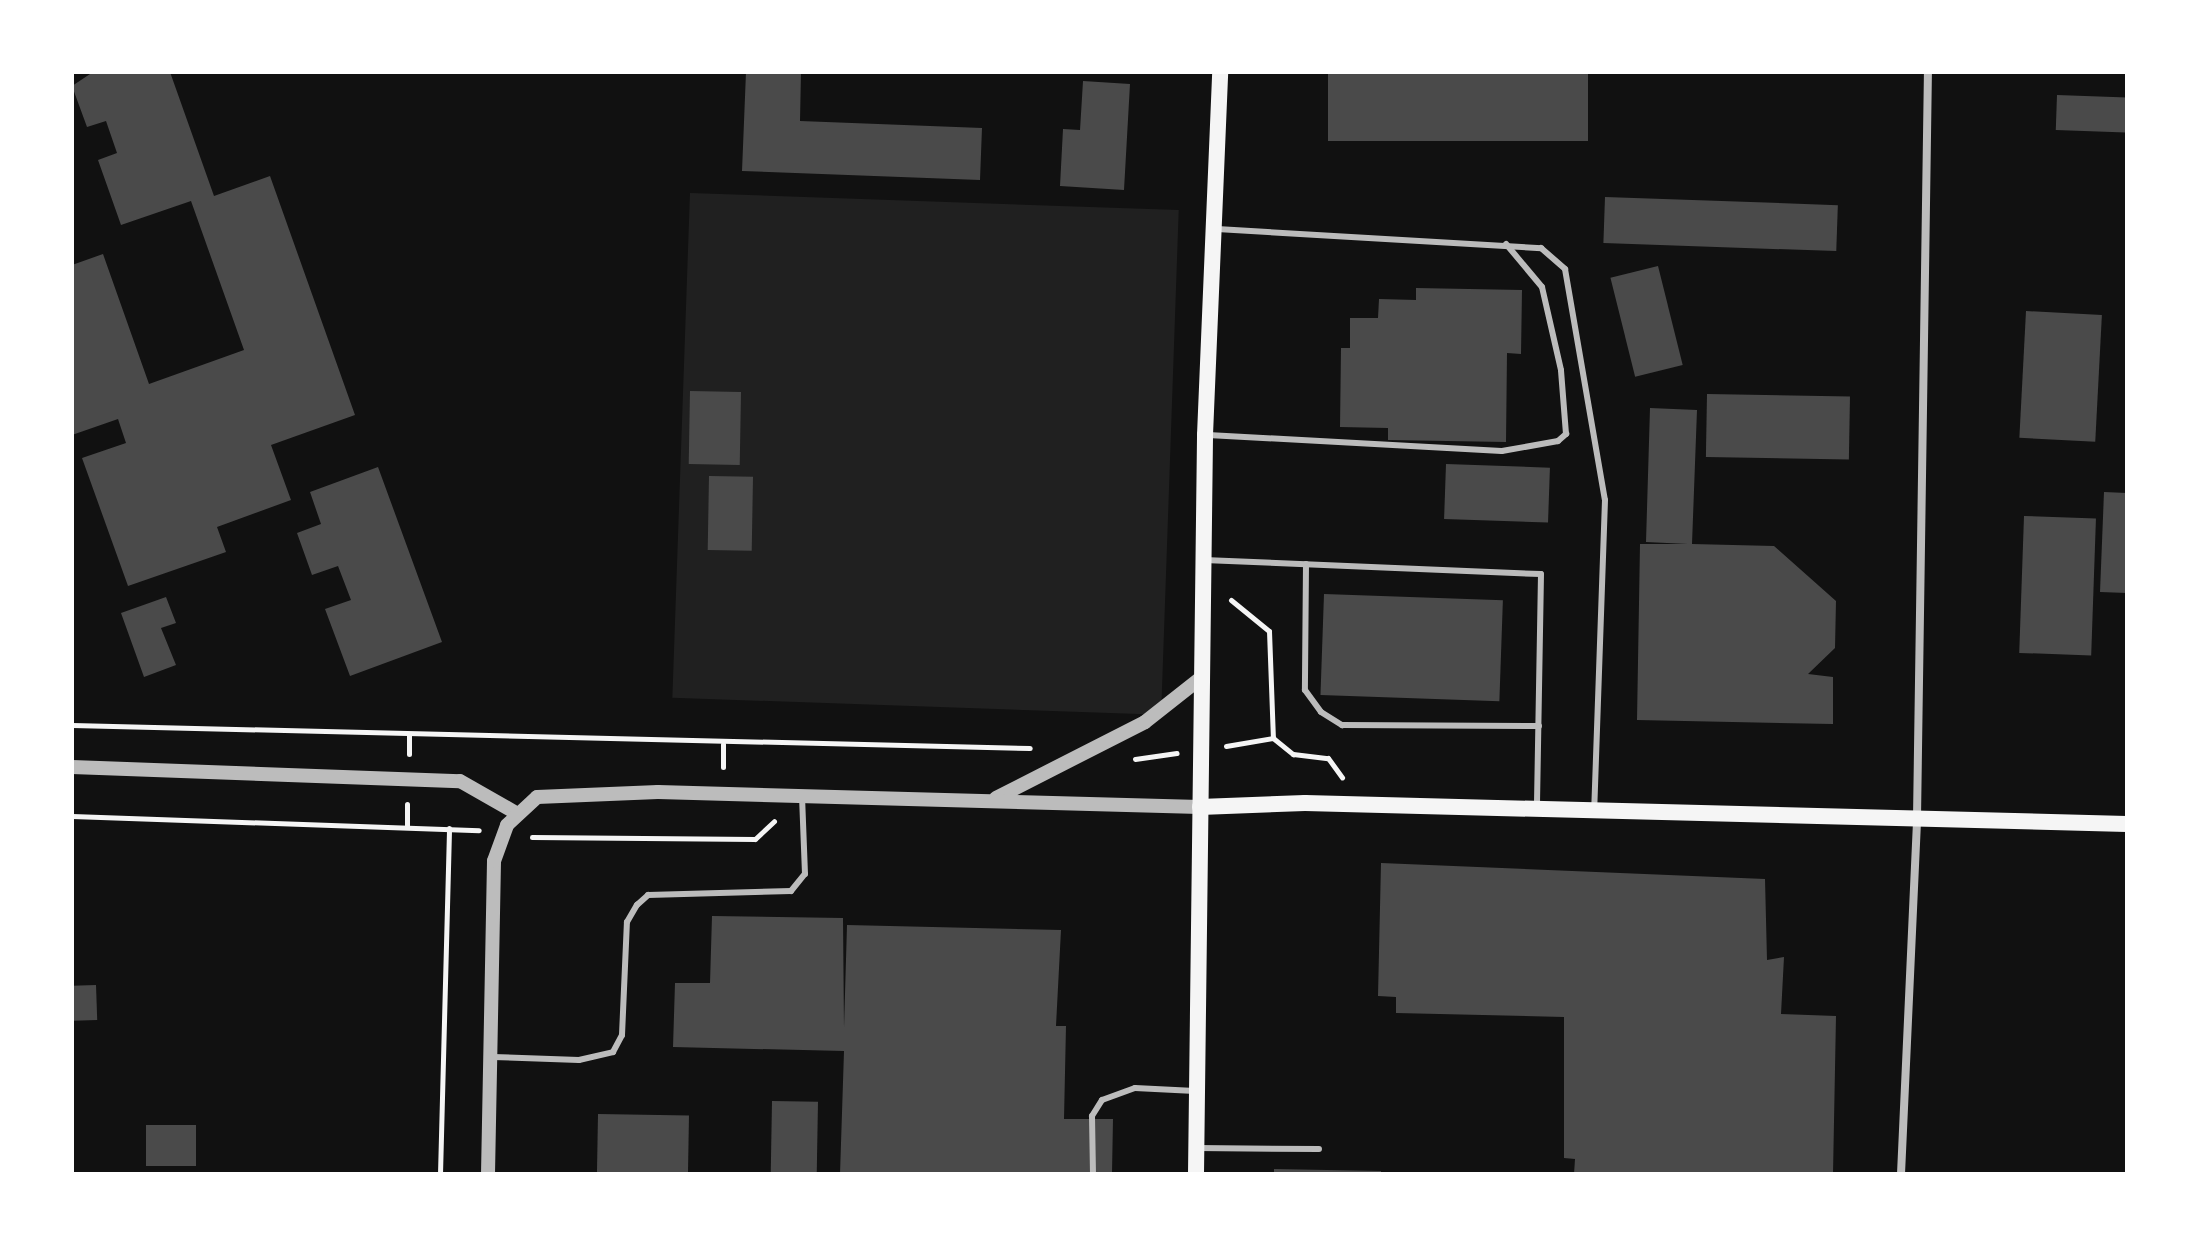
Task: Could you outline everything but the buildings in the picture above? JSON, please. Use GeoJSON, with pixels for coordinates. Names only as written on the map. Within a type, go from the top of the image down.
{"type":"FeatureCollection","features":[{"type":"Feature","properties":{"kind":"main road"},"geometry":{"type":"LineString","coordinates":[[1196,1174],[1205,435],[1220,72]]}},
{"type":"Feature","properties":{"kind":"main road"},"geometry":{"type":"LineString","coordinates":[[1200,807],[1594,810],[2127,824]]}},
{"type":"Feature","properties":{"kind":"street"},"geometry":{"type":"LineString","coordinates":[[1901,1174],[1917,818],[1928,72]]}},
{"type":"Feature","properties":{"kind":"street"},"geometry":{"type":"LineString","coordinates":[[996,798],[1145,722],[1201,678]]}},
{"type":"Feature","properties":{"kind":"street"},"geometry":{"type":"LineString","coordinates":[[72,767],[460,781],[516,813]]}},
{"type":"Feature","properties":{"kind":"street"},"geometry":{"type":"LineString","coordinates":[[488,1174],[494,861],[516,813],[552,793],[996,798],[1111,810],[1200,807]]}},
{"type":"Feature","properties":{"kind":"lane"},"geometry":{"type":"LineString","coordinates":[[1213,229],[1506,244],[1541,248],[1565,269],[1605,500],[1594,810]]}},
{"type":"Feature","properties":{"kind":"lane"},"geometry":{"type":"LineString","coordinates":[[1205,435],[1487,451],[1558,441],[1566,434],[1561,370],[1542,287],[1506,244]]}},
{"type":"Feature","properties":{"kind":"lane"},"geometry":{"type":"LineString","coordinates":[[1203,560],[1541,574],[1537,809]]}},
{"type":"Feature","properties":{"kind":"lane"},"geometry":{"type":"LineString","coordinates":[[1306,564],[1305,690],[1321,712],[1342,725],[1539,726]]}},
{"type":"Feature","properties":{"kind":"lane"},"geometry":{"type":"LineString","coordinates":[[490,1057],[579,1060],[613,1052],[622,1035],[627,922],[637,905],[648,895],[791,891],[805,874],[802,796]]}},
{"type":"Feature","properties":{"kind":"lane"},"geometry":{"type":"LineString","coordinates":[[1093,1174],[1092,1116],[1102,1100],[1135,1088],[1199,1091]]}},
{"type":"Feature","properties":{"kind":"lane"},"geometry":{"type":"LineString","coordinates":[[1197,1148],[1319,1149]]}},
{"type":"Feature","properties":{"kind":"path"},"geometry":{"type":"LineString","coordinates":[[1259,622],[1269,631],[1273,738],[1293,754],[1328,758],[1336,769]]}},
{"type":"Feature","properties":{"kind":"path"},"geometry":{"type":"LineString","coordinates":[[72,725],[972,751],[1044,745]]}},
{"type":"Feature","properties":{"kind":"path"},"geometry":{"type":"LineString","coordinates":[[409,735],[409,746]]}},
{"type":"Feature","properties":{"kind":"path"},"geometry":{"type":"LineString","coordinates":[[1258,741],[1273,738]]}},
{"type":"Feature","properties":{"kind":"path"},"geometry":{"type":"LineString","coordinates":[[723,744],[723,754]]}},
{"type":"Feature","properties":{"kind":"path"},"geometry":{"type":"LineString","coordinates":[[407,808],[407,826]]}},
{"type":"Feature","properties":{"kind":"path"},"geometry":{"type":"LineString","coordinates":[[72,816],[459,828]]}},
{"type":"Feature","properties":{"kind":"path"},"geometry":{"type":"LineString","coordinates":[[440,1174],[449,828]]}},
{"type":"Feature","properties":{"kind":"path"},"geometry":{"type":"LineString","coordinates":[[548,839],[763,832]]}},
{"type":"Feature","properties":{"kind":"shaded area"},"geometry":{"type":"Polygon","coordinates":[[[690,193],[1179,210],[1161,715],[672,698],[690,193]]]}}]}
